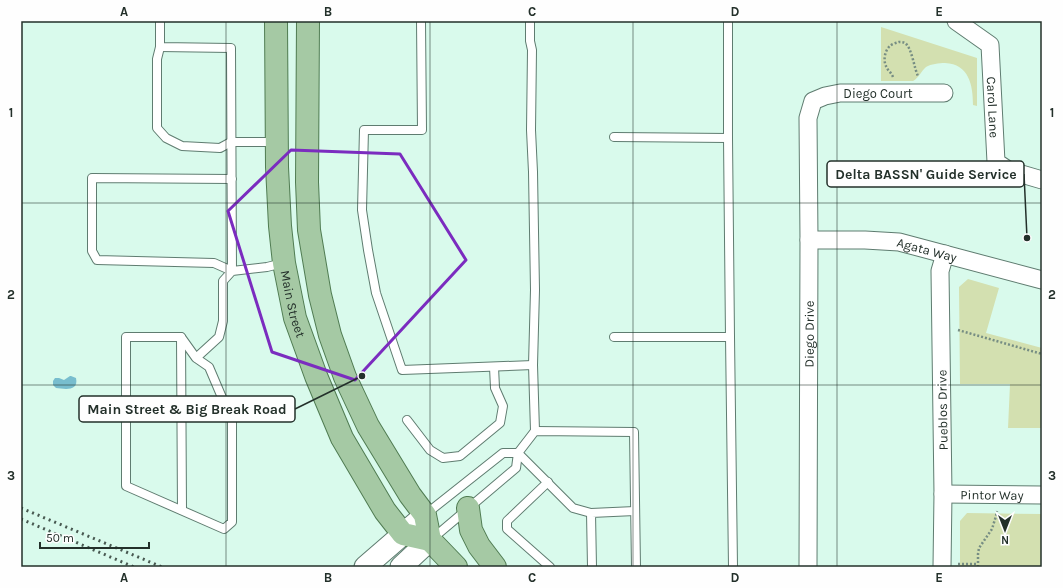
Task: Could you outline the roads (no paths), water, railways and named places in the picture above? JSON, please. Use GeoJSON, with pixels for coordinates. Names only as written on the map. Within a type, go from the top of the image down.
{"type":"FeatureCollection","features":[{"type":"Feature","properties":{"kind":"main road","name":"Main Street"},"geometry":{"type":"LineString","coordinates":[[276,21],[277,142],[280,226],[284,263],[295,318],[316,376],[342,438],[385,511],[404,534]]}},
{"type":"Feature","properties":{"kind":"main road","name":"Main Street"},"geometry":{"type":"LineString","coordinates":[[308,21],[308,230],[320,295],[330,335],[345,377],[368,426],[410,495],[425,515],[430,540]]}},
{"type":"Feature","properties":{"kind":"main road"},"geometry":{"type":"LineString","coordinates":[[468,508],[471,530],[476,541],[495,567]]}},
{"type":"Feature","properties":{"kind":"main road"},"geometry":{"type":"LineString","coordinates":[[404,534],[430,540],[456,567]]}},
{"type":"Feature","properties":{"kind":"street","name":"Carol Lane"},"geometry":{"type":"LineString","coordinates":[[956,21],[990,45],[996,162],[1008,170],[1042,180]]}},
{"type":"Feature","properties":{"kind":"street","name":"Diego Court"},"geometry":{"type":"LineString","coordinates":[[813,101],[825,96],[840,93],[944,93]]}},
{"type":"Feature","properties":{"kind":"street","name":"Diego Drive"},"geometry":{"type":"LineString","coordinates":[[808,567],[808,118],[813,101]]}},
{"type":"Feature","properties":{"kind":"street","name":"Agata Way"},"geometry":{"type":"LineString","coordinates":[[809,240],[866,240],[899,242],[1042,280]]}},
{"type":"Feature","properties":{"kind":"street","name":"Pueblos Drive"},"geometry":{"type":"LineString","coordinates":[[945,254],[940,271],[943,494],[950,565]]}},
{"type":"Feature","properties":{"kind":"street","name":"Pintor Way"},"geometry":{"type":"LineString","coordinates":[[943,494],[1042,495]]}},
{"type":"Feature","properties":{"kind":"street"},"geometry":{"type":"LineString","coordinates":[[365,567],[425,515]]}},
{"type":"Feature","properties":{"kind":"street"},"geometry":{"type":"LineString","coordinates":[[401,567],[430,540]]}},
{"type":"Feature","properties":{"kind":"lane"},"geometry":{"type":"LineString","coordinates":[[160,21],[160,47],[157,59],[157,128],[166,138],[182,146],[220,148],[232,142],[277,142]]}},
{"type":"Feature","properties":{"kind":"lane"},"geometry":{"type":"LineString","coordinates":[[421,21],[422,130],[364,130],[362,210],[376,293],[402,370],[533,365]]}},
{"type":"Feature","properties":{"kind":"lane"},"geometry":{"type":"LineString","coordinates":[[430,540],[516,468],[518,453],[535,431],[533,365],[535,290],[531,130],[532,50],[530,41],[530,21]]}},
{"type":"Feature","properties":{"kind":"lane"},"geometry":{"type":"LineString","coordinates":[[728,21],[732,567]]}},
{"type":"Feature","properties":{"kind":"lane"},"geometry":{"type":"LineString","coordinates":[[160,47],[230,48],[232,272],[223,281],[223,321],[219,337],[196,358]]}},
{"type":"Feature","properties":{"kind":"lane"},"geometry":{"type":"LineString","coordinates":[[614,138],[728,138]]}},
{"type":"Feature","properties":{"kind":"lane"},"geometry":{"type":"LineString","coordinates":[[232,179],[92,178],[92,251],[97,260],[214,263],[232,272],[284,263]]}},
{"type":"Feature","properties":{"kind":"lane"},"geometry":{"type":"LineString","coordinates":[[126,337],[181,337],[196,358],[209,367],[232,421],[232,522],[224,529],[126,486],[126,337]]}},
{"type":"Feature","properties":{"kind":"lane"},"geometry":{"type":"LineString","coordinates":[[181,337],[182,510]]}},
{"type":"Feature","properties":{"kind":"lane"},"geometry":{"type":"LineString","coordinates":[[614,337],[730,337]]}},
{"type":"Feature","properties":{"kind":"lane"},"geometry":{"type":"LineString","coordinates":[[407,420],[430,450],[443,458],[460,456],[500,422],[503,406],[495,388],[494,367]]}},
{"type":"Feature","properties":{"kind":"lane"},"geometry":{"type":"LineString","coordinates":[[535,431],[634,432],[636,567]]}},
{"type":"Feature","properties":{"kind":"lane"},"geometry":{"type":"LineString","coordinates":[[425,515],[503,453],[518,453],[573,508],[590,513],[635,511]]}},
{"type":"Feature","properties":{"kind":"lane"},"geometry":{"type":"LineString","coordinates":[[548,482],[507,521],[507,529],[550,567]]}},
{"type":"Feature","properties":{"kind":"lane"},"geometry":{"type":"LineString","coordinates":[[590,513],[592,567]]}},
{"type":"Feature","properties":{"kind":"water"},"geometry":{"type":"Polygon","coordinates":[[[70,376],[76,378],[75,386],[73,388],[56,388],[53,385],[55,378],[64,380],[70,376]]]}},
{"type":"Feature","properties":{"kind":"railway"},"geometry":{"type":"LineString","coordinates":[[21,508],[162,567]]}},
{"type":"Feature","properties":{"kind":"railway"},"geometry":{"type":"LineString","coordinates":[[21,519],[134,567]]}},
{"type":"Feature","properties":{"kind":"place","name":"Delta BASSN' Guide Service"},"geometry":{"type":"Point","coordinates":[1027,238]}},
{"type":"Feature","properties":{"kind":"place","name":"Main Street & Big Break Road"},"geometry":{"type":"Point","coordinates":[362,376]}}]}
